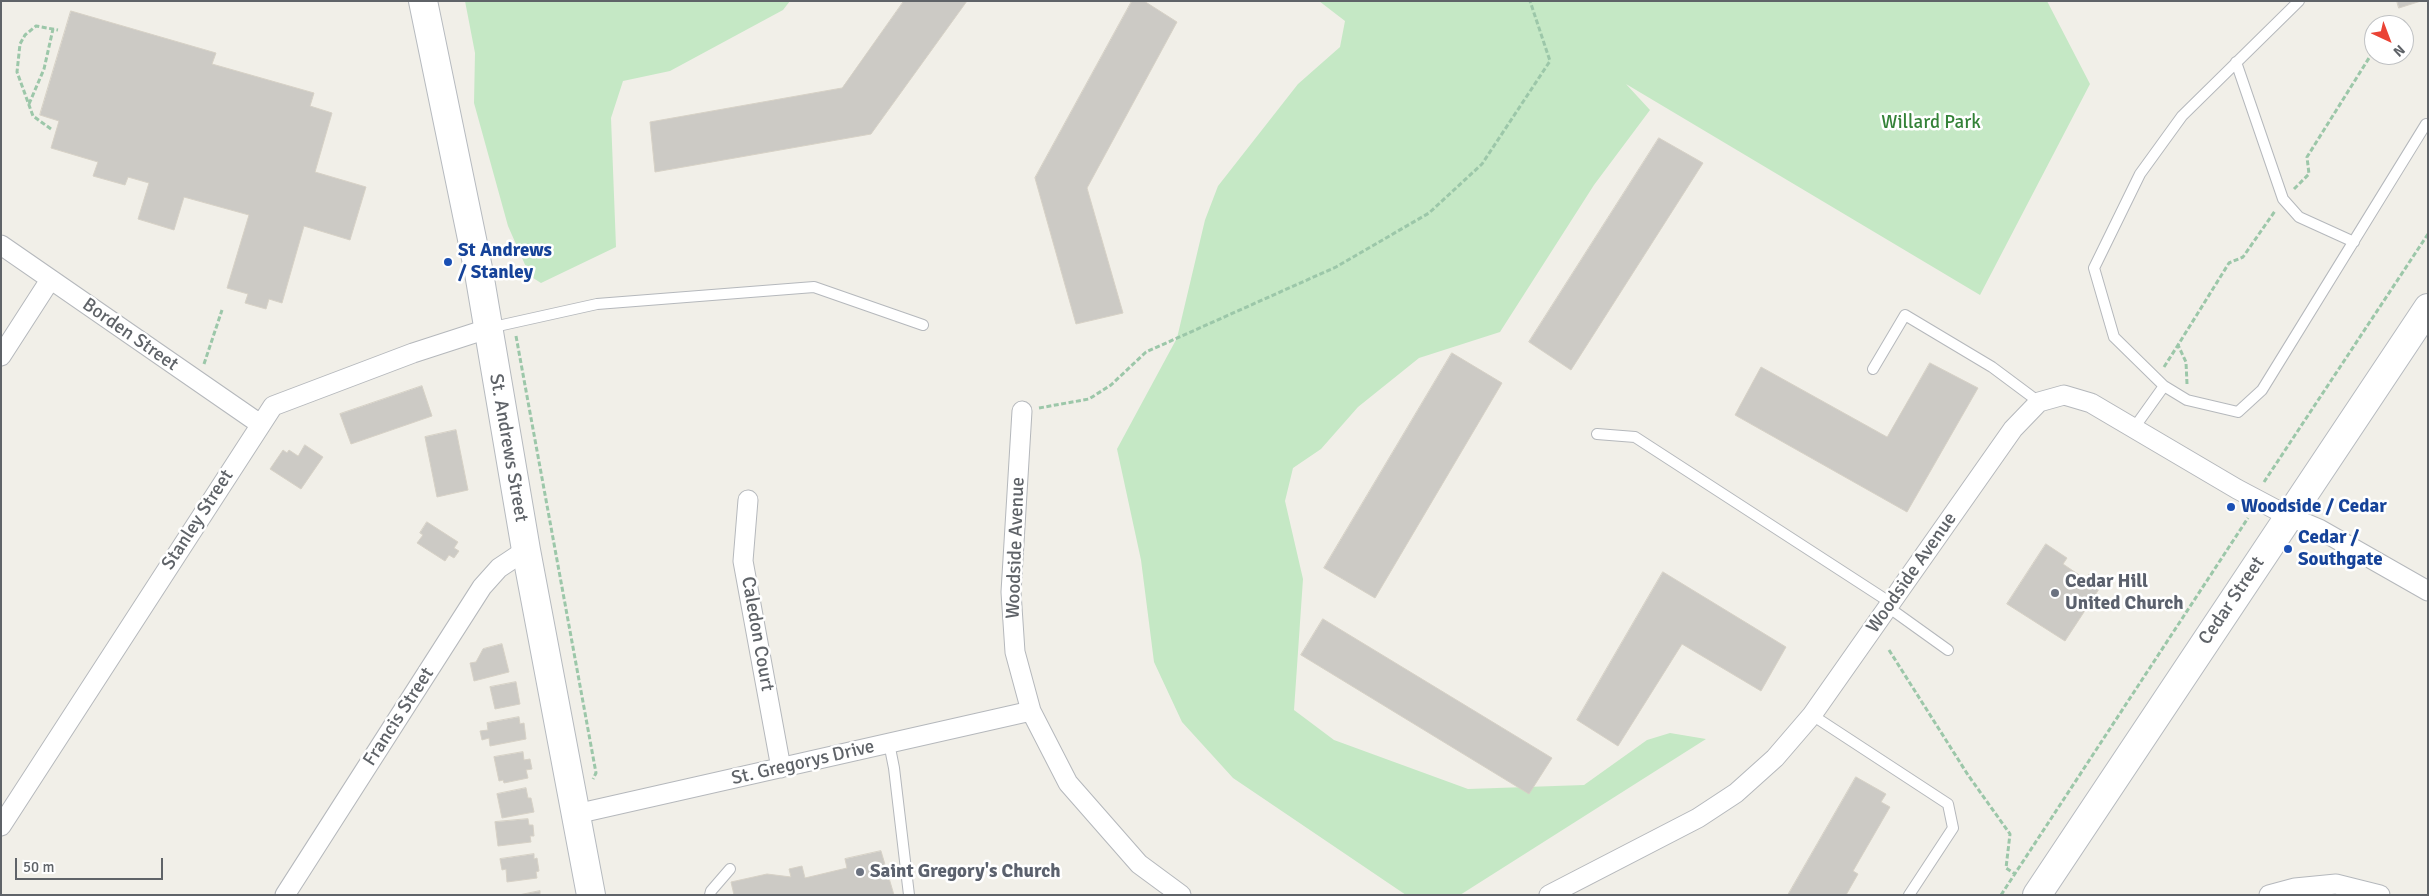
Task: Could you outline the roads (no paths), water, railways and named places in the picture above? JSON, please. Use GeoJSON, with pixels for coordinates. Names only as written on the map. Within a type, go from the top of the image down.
{"type":"FeatureCollection","features":[{"type":"Feature","properties":{"kind":"main road","name":"St. Andrews Street"},"geometry":{"type":"LineString","coordinates":[[423,1],[479,273],[526,550],[591,895]]}},
{"type":"Feature","properties":{"kind":"main road","name":"Cedar Street"},"geometry":{"type":"LineString","coordinates":[[2040,893],[2288,516],[2428,308]]}},
{"type":"Feature","properties":{"kind":"street","name":"Borden Street"},"geometry":{"type":"LineString","coordinates":[[1,245],[260,424]]}},
{"type":"Feature","properties":{"kind":"street"},"geometry":{"type":"LineString","coordinates":[[1,356],[50,280]]}},
{"type":"Feature","properties":{"kind":"street","name":"Stanley Street"},"geometry":{"type":"LineString","coordinates":[[1,826],[273,406],[287,399],[413,353],[487,329]]}},
{"type":"Feature","properties":{"kind":"street"},"geometry":{"type":"LineString","coordinates":[[2038,402],[2064,396],[2091,404],[2237,489],[2288,516],[2319,529],[2428,591]]}},
{"type":"Feature","properties":{"kind":"street","name":"Woodside Avenue"},"geometry":{"type":"LineString","coordinates":[[1549,895],[1698,818],[1736,793],[1775,758],[1812,716],[2013,429],[2038,402]]}},
{"type":"Feature","properties":{"kind":"street","name":"Woodside Avenue"},"geometry":{"type":"LineString","coordinates":[[1022,411],[1011,592],[1015,652],[1031,711],[1068,784],[1139,864],[1181,895]]}},
{"type":"Feature","properties":{"kind":"street","name":"Caledon Court"},"geometry":{"type":"LineString","coordinates":[[748,500],[744,561],[781,768]]}},
{"type":"Feature","properties":{"kind":"street","name":"Francis Street"},"geometry":{"type":"LineString","coordinates":[[285,895],[482,587],[500,568],[526,550]]}},
{"type":"Feature","properties":{"kind":"street","name":"St. Gregorys Drive"},"geometry":{"type":"LineString","coordinates":[[576,814],[1031,711]]}},
{"type":"Feature","properties":{"kind":"street"},"geometry":{"type":"LineString","coordinates":[[2269,895],[2295,888],[2336,884],[2380,895]]}},
{"type":"Feature","properties":{"kind":"lane"},"geometry":{"type":"LineString","coordinates":[[2299,1],[2182,116],[2140,174],[2094,268],[2114,338],[2160,382],[2187,400],[2238,412],[2262,390],[2426,124]]}},
{"type":"Feature","properties":{"kind":"lane"},"geometry":{"type":"LineString","coordinates":[[2236,62],[2283,199],[2299,217],[2354,242]]}},
{"type":"Feature","properties":{"kind":"lane"},"geometry":{"type":"LineString","coordinates":[[487,329],[597,304],[814,287],[923,325]]}},
{"type":"Feature","properties":{"kind":"lane"},"geometry":{"type":"LineString","coordinates":[[1874,369],[1905,315],[1992,367],[2038,402]]}},
{"type":"Feature","properties":{"kind":"lane"},"geometry":{"type":"LineString","coordinates":[[2134,428],[2160,382]]}},
{"type":"Feature","properties":{"kind":"lane"},"geometry":{"type":"LineString","coordinates":[[1597,434],[1635,437],[1890,605],[1948,650]]}},
{"type":"Feature","properties":{"kind":"lane"},"geometry":{"type":"LineString","coordinates":[[1812,716],[1948,804],[1953,828],[1910,895]]}},
{"type":"Feature","properties":{"kind":"lane"},"geometry":{"type":"LineString","coordinates":[[889,743],[896,776],[909,895]]}},
{"type":"Feature","properties":{"kind":"lane"},"geometry":{"type":"LineString","coordinates":[[710,895],[711,891],[730,869]]}},
{"type":"Feature","properties":{"kind":"place","name":"St Andrews / Stanley"},"geometry":{"type":"Point","coordinates":[448,262]}},
{"type":"Feature","properties":{"kind":"place","name":"Woodside / Cedar"},"geometry":{"type":"Point","coordinates":[2231,507]}},
{"type":"Feature","properties":{"kind":"place","name":"Cedar / Southgate"},"geometry":{"type":"Point","coordinates":[2288,549]}},
{"type":"Feature","properties":{"kind":"place","name":"Cedar Hill United Church"},"geometry":{"type":"Point","coordinates":[2055,593]}},
{"type":"Feature","properties":{"kind":"place","name":"Saint Gregory's Church"},"geometry":{"type":"Point","coordinates":[860,872]}},
{"type":"Feature","properties":{"kind":"park label","name":"Willard Park"},"geometry":{"type":"Point","coordinates":[1931,123]}}]}
